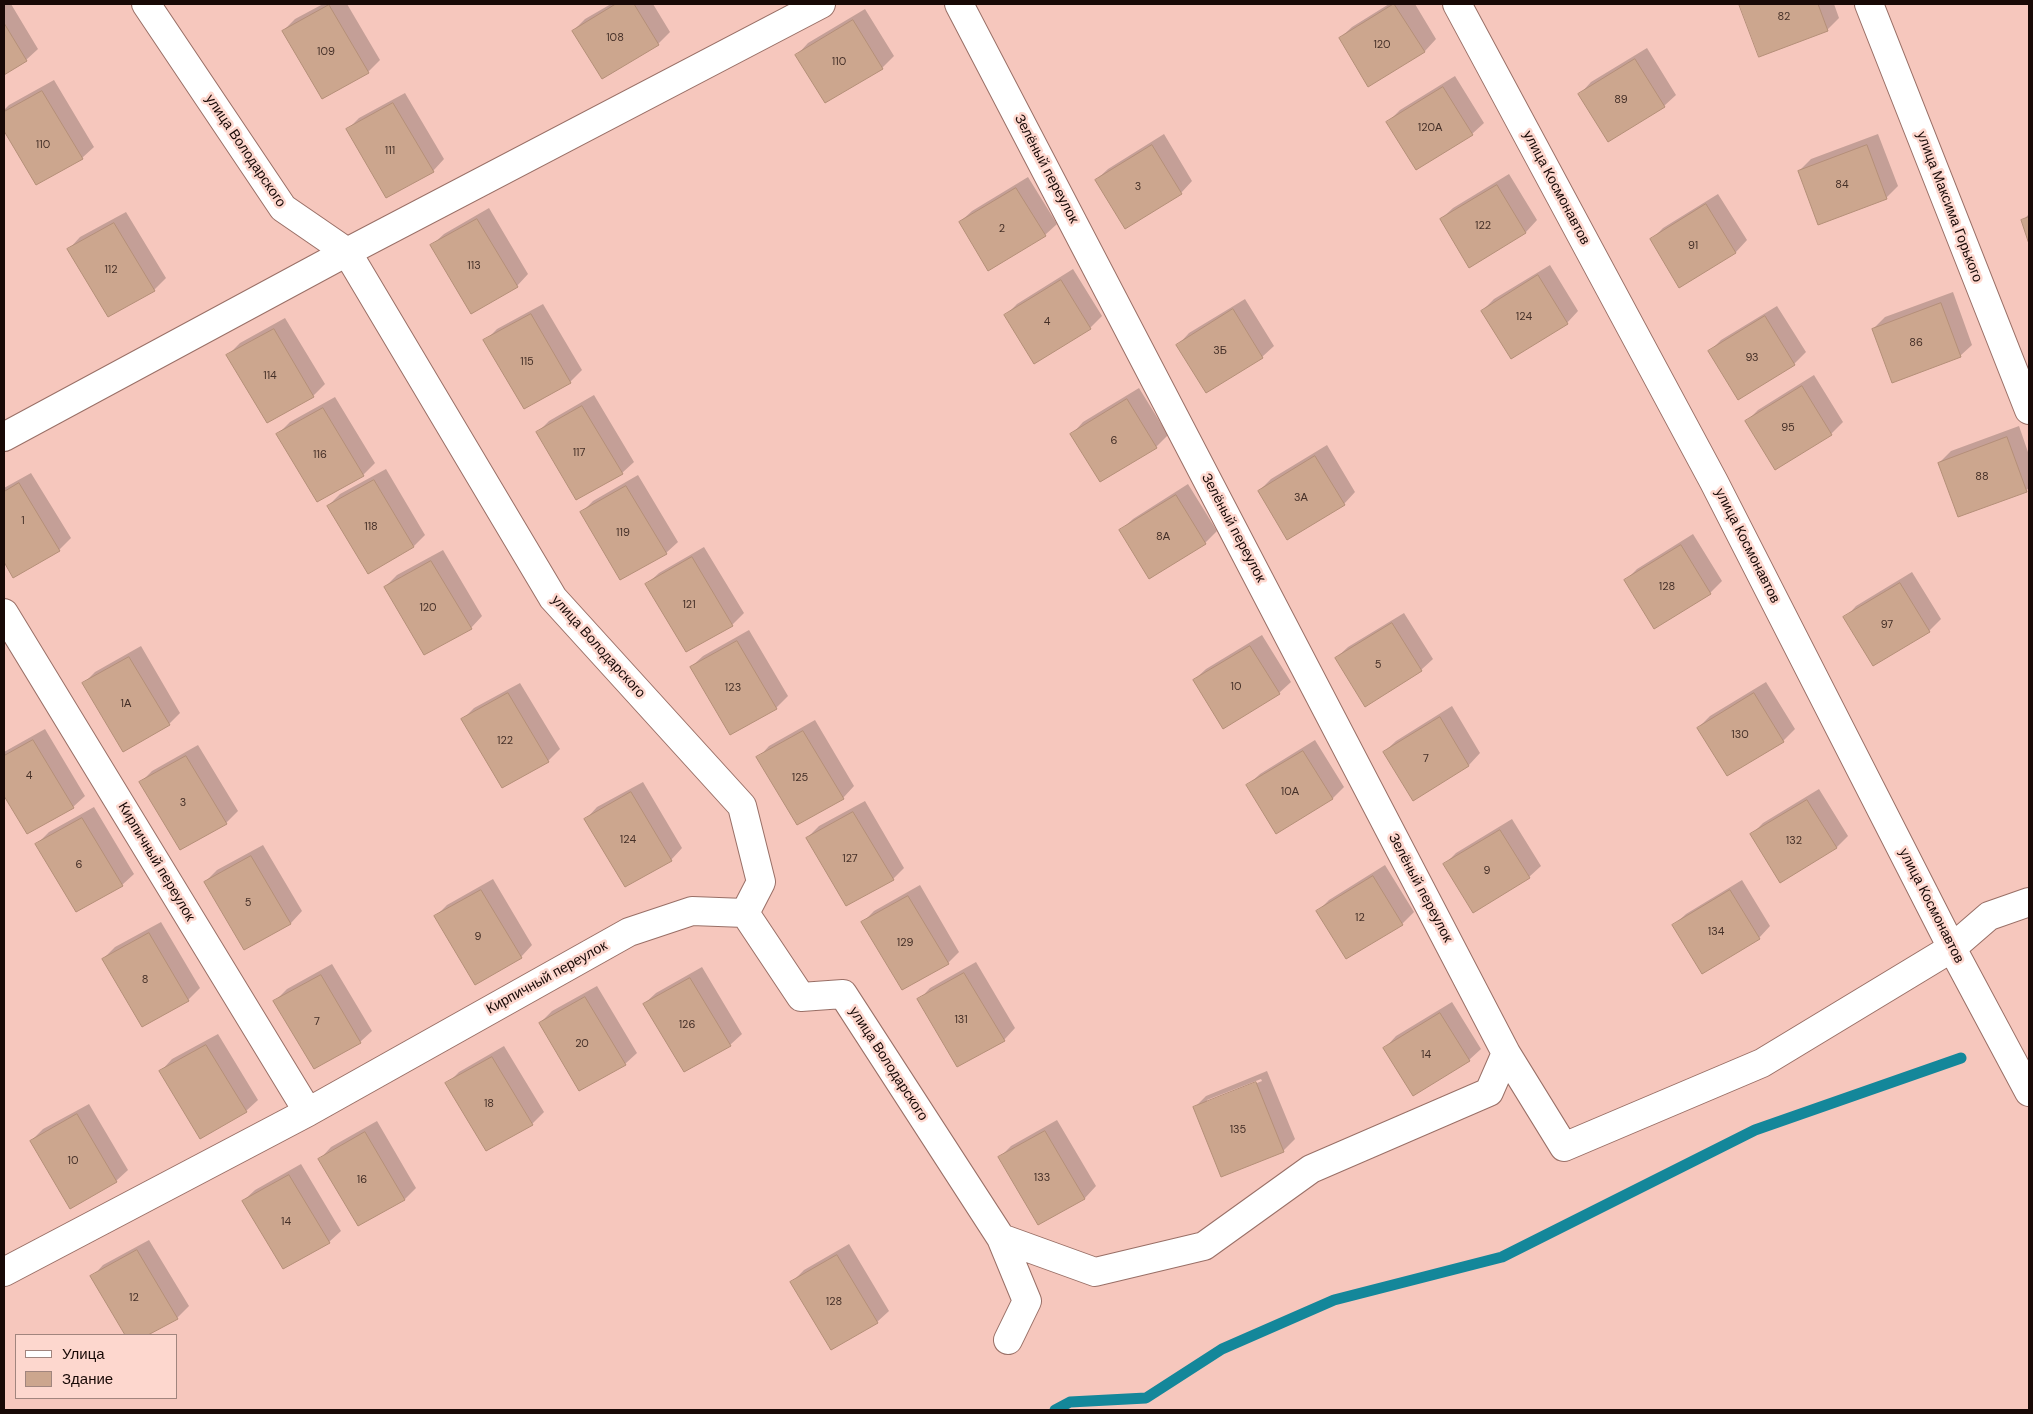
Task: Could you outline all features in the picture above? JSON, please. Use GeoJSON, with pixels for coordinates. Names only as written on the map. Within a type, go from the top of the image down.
{"type":"FeatureCollection","features":[{"type":"Feature","properties":{"kind":"street","name":"улица Володарского"},"geometry":{"type":"LineString","coordinates":[[146,4],[283,208],[347,252],[553,598],[742,806],[761,882],[745,913],[801,998],[843,994],[1001,1238]]}},
{"type":"Feature","properties":{"kind":"street"},"geometry":{"type":"LineString","coordinates":[[4,437],[347,252],[821,4]]}},
{"type":"Feature","properties":{"kind":"street","name":"Зелёный переулок"},"geometry":{"type":"LineString","coordinates":[[959,4],[1506,1053],[1564,1147],[1762,1063],[1952,948]]}},
{"type":"Feature","properties":{"kind":"street","name":"улица Космонавтов"},"geometry":{"type":"LineString","coordinates":[[1456,4],[1714,482],[1952,948],[2029,1092]]}},
{"type":"Feature","properties":{"kind":"street","name":"улица Максима Горького"},"geometry":{"type":"LineString","coordinates":[[1869,4],[2029,410]]}},
{"type":"Feature","properties":{"kind":"street","name":"Кирпичный переулок"},"geometry":{"type":"LineString","coordinates":[[4,612],[308,1112]]}},
{"type":"Feature","properties":{"kind":"street"},"geometry":{"type":"LineString","coordinates":[[1952,948],[1989,916],[2029,902]]}},
{"type":"Feature","properties":{"kind":"street","name":"Кирпичный переулок"},"geometry":{"type":"LineString","coordinates":[[4,1272],[308,1112],[629,932],[692,911],[745,913]]}},
{"type":"Feature","properties":{"kind":"street"},"geometry":{"type":"LineString","coordinates":[[1001,1238],[1095,1272],[1204,1246],[1311,1169],[1490,1092],[1506,1053]]}},
{"type":"Feature","properties":{"kind":"street"},"geometry":{"type":"LineString","coordinates":[[1001,1238],[1027,1301],[1008,1340]]}},
{"type":"Feature","properties":{"kind":"building"},"geometry":{"type":"Polygon","coordinates":[[[616,4],[634,4],[659,45],[602,79],[572,31],[616,4]]]}},
{"type":"Feature","properties":{"kind":"building"},"geometry":{"type":"Polygon","coordinates":[[[1394,4],[1425,52],[1368,87],[1339,38],[1394,4]]]}},
{"type":"Feature","properties":{"kind":"building"},"geometry":{"type":"Polygon","coordinates":[[[1739,4],[1818,4],[1828,31],[1759,57],[1739,4]]]}},
{"type":"Feature","properties":{"kind":"building"},"geometry":{"type":"Polygon","coordinates":[[[329,5],[369,73],[322,99],[282,31],[329,5]]]}},
{"type":"Feature","properties":{"kind":"building"},"geometry":{"type":"Polygon","coordinates":[[[853,20],[883,69],[825,103],[795,55],[853,20]]]}},
{"type":"Feature","properties":{"kind":"building"},"geometry":{"type":"Polygon","coordinates":[[[4,23],[27,61],[4,75],[4,23]]]}},
{"type":"Feature","properties":{"kind":"building"},"geometry":{"type":"Polygon","coordinates":[[[1635,59],[1665,107],[1608,142],[1578,94],[1635,59]]]}},
{"type":"Feature","properties":{"kind":"building"},"geometry":{"type":"Polygon","coordinates":[[[1443,87],[1473,135],[1416,170],[1386,122],[1443,87]]]}},
{"type":"Feature","properties":{"kind":"building"},"geometry":{"type":"Polygon","coordinates":[[[42,91],[83,159],[36,185],[4,131],[4,112],[42,91]]]}},
{"type":"Feature","properties":{"kind":"building"},"geometry":{"type":"Polygon","coordinates":[[[393,103],[434,172],[386,198],[346,129],[393,103]]]}},
{"type":"Feature","properties":{"kind":"building"},"geometry":{"type":"Polygon","coordinates":[[[1152,145],[1182,194],[1125,229],[1095,180],[1152,145]]]}},
{"type":"Feature","properties":{"kind":"building"},"geometry":{"type":"Polygon","coordinates":[[[1867,145],[1887,199],[1818,225],[1798,171],[1867,145]]]}},
{"type":"Feature","properties":{"kind":"building"},"geometry":{"type":"Polygon","coordinates":[[[1497,185],[1526,233],[1469,268],[1440,219],[1497,185]]]}},
{"type":"Feature","properties":{"kind":"building"},"geometry":{"type":"Polygon","coordinates":[[[1016,188],[1046,236],[988,271],[959,222],[1016,188]]]}},
{"type":"Feature","properties":{"kind":"building"},"geometry":{"type":"Polygon","coordinates":[[[1706,204],[1736,253],[1679,288],[1650,239],[1706,204]]]}},
{"type":"Feature","properties":{"kind":"building"},"geometry":{"type":"Polygon","coordinates":[[[2029,217],[2029,244],[2021,220],[2029,217]]]}},
{"type":"Feature","properties":{"kind":"building"},"geometry":{"type":"Polygon","coordinates":[[[477,219],[518,287],[471,314],[430,245],[477,219]]]}},
{"type":"Feature","properties":{"kind":"building"},"geometry":{"type":"Polygon","coordinates":[[[114,223],[155,291],[108,317],[67,249],[114,223]]]}},
{"type":"Feature","properties":{"kind":"building"},"geometry":{"type":"Polygon","coordinates":[[[1538,275],[1568,324],[1511,359],[1481,311],[1538,275]]]}},
{"type":"Feature","properties":{"kind":"building"},"geometry":{"type":"Polygon","coordinates":[[[1061,280],[1091,329],[1034,364],[1004,315],[1061,280]]]}},
{"type":"Feature","properties":{"kind":"building"},"geometry":{"type":"Polygon","coordinates":[[[1941,303],[1961,357],[1892,383],[1872,329],[1941,303]]]}},
{"type":"Feature","properties":{"kind":"building"},"geometry":{"type":"Polygon","coordinates":[[[1233,309],[1263,358],[1206,393],[1176,345],[1233,309]]]}},
{"type":"Feature","properties":{"kind":"building"},"geometry":{"type":"Polygon","coordinates":[[[531,314],[571,383],[524,409],[483,340],[531,314]]]}},
{"type":"Feature","properties":{"kind":"building"},"geometry":{"type":"Polygon","coordinates":[[[1765,316],[1795,365],[1738,400],[1708,351],[1765,316]]]}},
{"type":"Feature","properties":{"kind":"building"},"geometry":{"type":"Polygon","coordinates":[[[274,329],[314,397],[267,423],[226,355],[274,329]]]}},
{"type":"Feature","properties":{"kind":"building"},"geometry":{"type":"Polygon","coordinates":[[[1802,386],[1832,435],[1775,470],[1745,421],[1802,386]]]}},
{"type":"Feature","properties":{"kind":"building"},"geometry":{"type":"Polygon","coordinates":[[[1127,399],[1157,448],[1100,482],[1070,434],[1127,399]]]}},
{"type":"Feature","properties":{"kind":"building"},"geometry":{"type":"Polygon","coordinates":[[[582,406],[623,474],[576,500],[536,432],[582,406]]]}},
{"type":"Feature","properties":{"kind":"building"},"geometry":{"type":"Polygon","coordinates":[[[323,408],[364,476],[317,502],[276,434],[323,408]]]}},
{"type":"Feature","properties":{"kind":"building"},"geometry":{"type":"Polygon","coordinates":[[[2007,437],[2027,492],[1958,517],[1938,463],[2007,437]]]}},
{"type":"Feature","properties":{"kind":"building"},"geometry":{"type":"Polygon","coordinates":[[[1315,456],[1345,505],[1287,540],[1258,491],[1315,456]]]}},
{"type":"Feature","properties":{"kind":"building"},"geometry":{"type":"Polygon","coordinates":[[[374,480],[414,547],[368,574],[327,506],[374,480]]]}},
{"type":"Feature","properties":{"kind":"building"},"geometry":{"type":"Polygon","coordinates":[[[19,483],[60,551],[13,578],[4,562],[4,492],[19,483]]]}},
{"type":"Feature","properties":{"kind":"building"},"geometry":{"type":"Polygon","coordinates":[[[626,486],[667,554],[620,580],[580,512],[626,486]]]}},
{"type":"Feature","properties":{"kind":"building"},"geometry":{"type":"Polygon","coordinates":[[[1176,495],[1206,544],[1149,579],[1119,530],[1176,495]]]}},
{"type":"Feature","properties":{"kind":"building"},"geometry":{"type":"Polygon","coordinates":[[[1681,545],[1711,594],[1654,629],[1624,580],[1681,545]]]}},
{"type":"Feature","properties":{"kind":"building"},"geometry":{"type":"Polygon","coordinates":[[[692,557],[733,626],[686,652],[645,584],[692,557]]]}},
{"type":"Feature","properties":{"kind":"building"},"geometry":{"type":"Polygon","coordinates":[[[431,561],[472,629],[424,655],[384,587],[431,561]]]}},
{"type":"Feature","properties":{"kind":"building"},"geometry":{"type":"Polygon","coordinates":[[[1900,583],[1930,632],[1873,666],[1843,617],[1900,583]]]}},
{"type":"Feature","properties":{"kind":"building"},"geometry":{"type":"Polygon","coordinates":[[[1392,623],[1422,671],[1365,707],[1335,658],[1392,623]]]}},
{"type":"Feature","properties":{"kind":"building"},"geometry":{"type":"Polygon","coordinates":[[[737,641],[777,709],[730,735],[690,667],[737,641]]]}},
{"type":"Feature","properties":{"kind":"building"},"geometry":{"type":"Polygon","coordinates":[[[1250,646],[1280,694],[1223,729],[1193,680],[1250,646]]]}},
{"type":"Feature","properties":{"kind":"building"},"geometry":{"type":"Polygon","coordinates":[[[129,657],[170,725],[123,752],[82,683],[129,657]]]}},
{"type":"Feature","properties":{"kind":"building"},"geometry":{"type":"Polygon","coordinates":[[[508,693],[549,762],[502,788],[461,719],[508,693]]]}},
{"type":"Feature","properties":{"kind":"building"},"geometry":{"type":"Polygon","coordinates":[[[1754,693],[1784,742],[1727,776],[1697,728],[1754,693]]]}},
{"type":"Feature","properties":{"kind":"building"},"geometry":{"type":"Polygon","coordinates":[[[1440,717],[1469,766],[1413,801],[1383,752],[1440,717]]]}},
{"type":"Feature","properties":{"kind":"building"},"geometry":{"type":"Polygon","coordinates":[[[803,731],[844,799],[797,825],[756,757],[803,731]]]}},
{"type":"Feature","properties":{"kind":"building"},"geometry":{"type":"Polygon","coordinates":[[[33,740],[74,808],[27,834],[4,796],[4,756],[33,740]]]}},
{"type":"Feature","properties":{"kind":"building"},"geometry":{"type":"Polygon","coordinates":[[[1303,751],[1333,799],[1276,834],[1246,785],[1303,751]]]}},
{"type":"Feature","properties":{"kind":"building"},"geometry":{"type":"Polygon","coordinates":[[[186,756],[227,824],[180,850],[139,782],[186,756]]]}},
{"type":"Feature","properties":{"kind":"building"},"geometry":{"type":"Polygon","coordinates":[[[631,792],[672,861],[625,887],[584,819],[631,792]]]}},
{"type":"Feature","properties":{"kind":"building"},"geometry":{"type":"Polygon","coordinates":[[[1807,800],[1837,848],[1780,883],[1750,834],[1807,800]]]}},
{"type":"Feature","properties":{"kind":"building"},"geometry":{"type":"Polygon","coordinates":[[[853,812],[894,880],[846,906],[806,838],[853,812]]]}},
{"type":"Feature","properties":{"kind":"building"},"geometry":{"type":"Polygon","coordinates":[[[82,818],[123,886],[76,912],[35,844],[82,818]]]}},
{"type":"Feature","properties":{"kind":"building"},"geometry":{"type":"Polygon","coordinates":[[[1500,830],[1530,878],[1473,913],[1443,864],[1500,830]]]}},
{"type":"Feature","properties":{"kind":"building"},"geometry":{"type":"Polygon","coordinates":[[[251,856],[291,924],[244,950],[204,882],[251,856]]]}},
{"type":"Feature","properties":{"kind":"building"},"geometry":{"type":"Polygon","coordinates":[[[1373,876],[1403,925],[1346,959],[1316,911],[1373,876]]]}},
{"type":"Feature","properties":{"kind":"building"},"geometry":{"type":"Polygon","coordinates":[[[481,890],[522,958],[475,985],[434,916],[481,890]]]}},
{"type":"Feature","properties":{"kind":"building"},"geometry":{"type":"Polygon","coordinates":[[[1730,890],[1760,939],[1702,974],[1672,925],[1730,890]]]}},
{"type":"Feature","properties":{"kind":"building"},"geometry":{"type":"Polygon","coordinates":[[[908,896],[949,964],[902,990],[861,922],[908,896]]]}},
{"type":"Feature","properties":{"kind":"building"},"geometry":{"type":"Polygon","coordinates":[[[149,933],[189,1001],[142,1027],[102,959],[149,933]]]}},
{"type":"Feature","properties":{"kind":"building"},"geometry":{"type":"Polygon","coordinates":[[[964,973],[1005,1041],[957,1067],[917,999],[964,973]]]}},
{"type":"Feature","properties":{"kind":"building"},"geometry":{"type":"Polygon","coordinates":[[[321,975],[361,1043],[314,1069],[273,1001],[321,975]]]}},
{"type":"Feature","properties":{"kind":"building"},"geometry":{"type":"Polygon","coordinates":[[[690,978],[731,1046],[684,1072],[643,1004],[690,978]]]}},
{"type":"Feature","properties":{"kind":"building"},"geometry":{"type":"Polygon","coordinates":[[[585,997],[626,1065],[579,1091],[539,1023],[585,997]]]}},
{"type":"Feature","properties":{"kind":"building"},"geometry":{"type":"Polygon","coordinates":[[[1440,1013],[1470,1061],[1413,1096],[1383,1048],[1440,1013]]]}},
{"type":"Feature","properties":{"kind":"building"},"geometry":{"type":"Polygon","coordinates":[[[206,1045],[247,1112],[200,1139],[159,1071],[206,1045]]]}},
{"type":"Feature","properties":{"kind":"building"},"geometry":{"type":"Polygon","coordinates":[[[492,1057],[533,1125],[486,1151],[445,1083],[492,1057]]]}},
{"type":"Feature","properties":{"kind":"building"},"geometry":{"type":"Polygon","coordinates":[[[1256,1082],[1284,1152],[1221,1177],[1193,1107],[1256,1082]]]}},
{"type":"Feature","properties":{"kind":"building"},"geometry":{"type":"Polygon","coordinates":[[[77,1114],[117,1182],[70,1209],[30,1141],[77,1114]]]}},
{"type":"Feature","properties":{"kind":"building"},"geometry":{"type":"Polygon","coordinates":[[[1045,1131],[1085,1199],[1038,1225],[998,1157],[1045,1131]]]}},
{"type":"Feature","properties":{"kind":"building"},"geometry":{"type":"Polygon","coordinates":[[[365,1132],[405,1200],[358,1226],[318,1159],[365,1132]]]}},
{"type":"Feature","properties":{"kind":"building"},"geometry":{"type":"Polygon","coordinates":[[[289,1175],[330,1243],[283,1269],[242,1201],[289,1175]]]}},
{"type":"Feature","properties":{"kind":"building"},"geometry":{"type":"Polygon","coordinates":[[[137,1250],[178,1319],[150,1334],[124,1334],[90,1276],[137,1250]]]}},
{"type":"Feature","properties":{"kind":"building"},"geometry":{"type":"Polygon","coordinates":[[[837,1255],[878,1323],[831,1350],[790,1282],[837,1255]]]}},
{"type":"Feature","properties":{"kind":"waterway"},"geometry":{"type":"LineString","coordinates":[[1055,1410],[1070,1402],[1146,1398],[1222,1349],[1334,1300],[1502,1257],[1755,1130],[1961,1058]]}}]}
